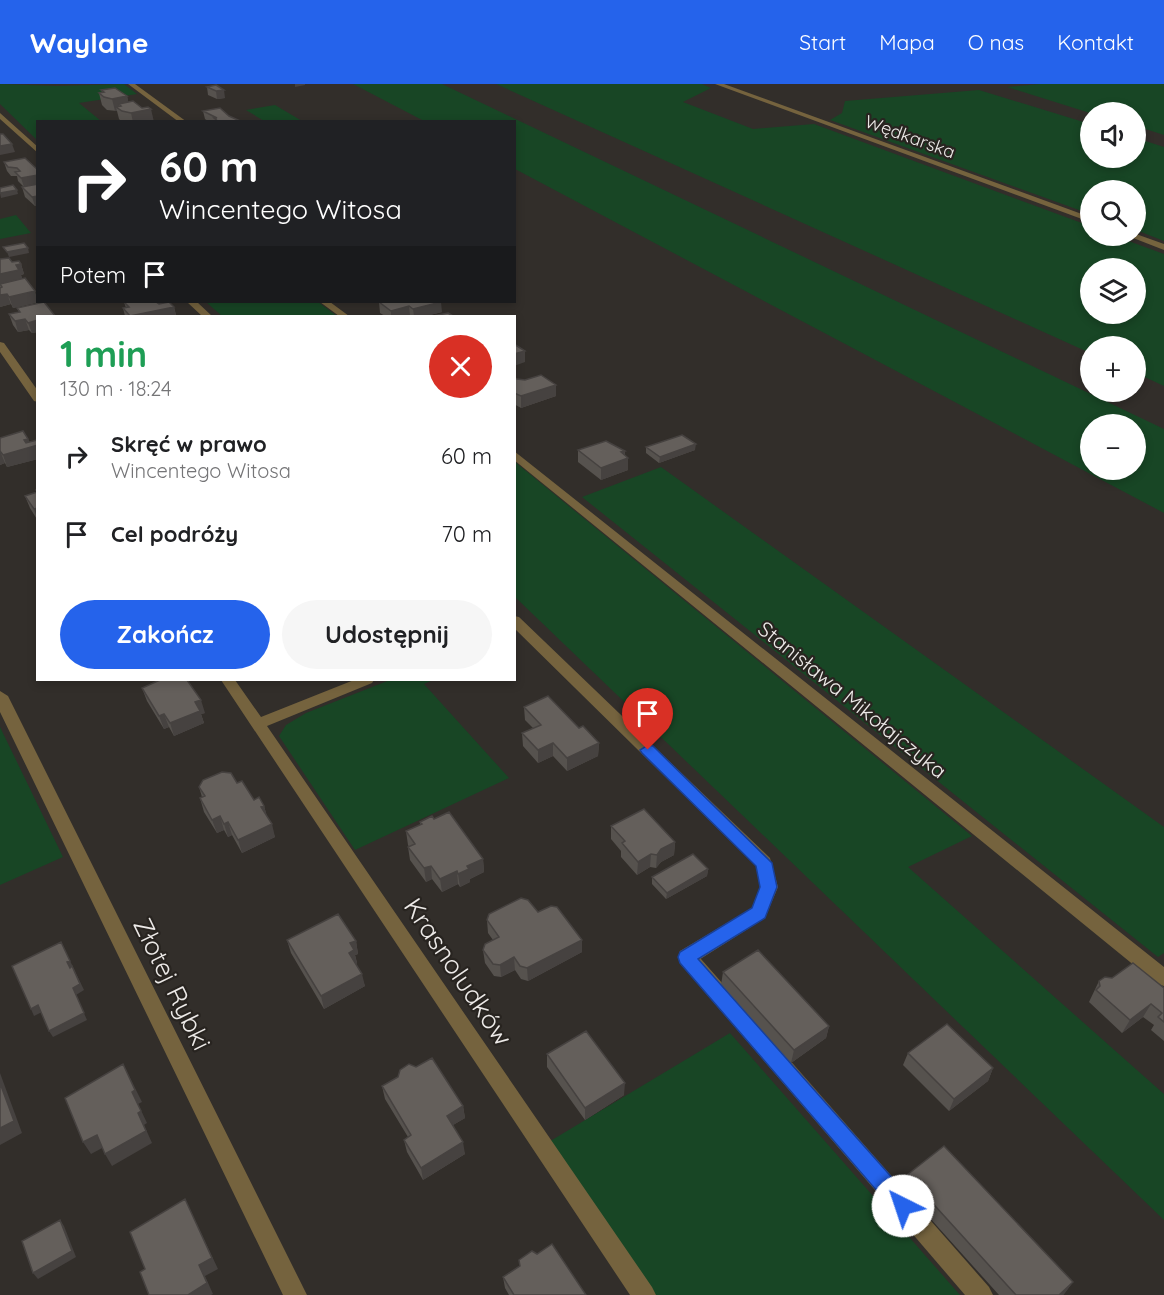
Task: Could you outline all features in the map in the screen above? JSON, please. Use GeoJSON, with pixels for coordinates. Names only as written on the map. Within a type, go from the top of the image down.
{"type":"FeatureCollection","features":[{"type":"Feature","properties":{"kind":"street"},"geometry":{"type":"LineString","coordinates":[[131,84],[181,120]]}},
{"type":"Feature","properties":{"kind":"street","name":"Wędkarska"},"geometry":{"type":"LineString","coordinates":[[718,84],[1080,216]]}},
{"type":"Feature","properties":{"kind":"street"},"geometry":{"type":"LineString","coordinates":[[0,115],[36,149]]}},
{"type":"Feature","properties":{"kind":"street"},"geometry":{"type":"LineString","coordinates":[[1146,241],[1164,247]]}},
{"type":"Feature","properties":{"kind":"street"},"geometry":{"type":"LineString","coordinates":[[193,303],[206,315]]}},
{"type":"Feature","properties":{"kind":"street"},"geometry":{"type":"LineString","coordinates":[[326,303],[343,315]]}},
{"type":"Feature","properties":{"kind":"street"},"geometry":{"type":"LineString","coordinates":[[0,345],[36,396]]}},
{"type":"Feature","properties":{"kind":"street","name":"Stanisława Mikołajczyka"},"geometry":{"type":"LineString","coordinates":[[516,456],[1164,978]]}},
{"type":"Feature","properties":{"kind":"street"},"geometry":{"type":"LineString","coordinates":[[516,621],[764,863],[769,887],[759,913],[687,957],[981,1295]]}},
{"type":"Feature","properties":{"kind":"street","name":"Krasnoludków"},"geometry":{"type":"LineString","coordinates":[[229,681],[644,1295]]}},
{"type":"Feature","properties":{"kind":"street"},"geometry":{"type":"LineString","coordinates":[[258,724],[366,681]]}},
{"type":"Feature","properties":{"kind":"street","name":"Złotej Rybki"},"geometry":{"type":"LineString","coordinates":[[0,696],[295,1295]]}},
{"type":"Feature","properties":{"kind":"green space"},"geometry":{"type":"Polygon","coordinates":[[[0,84],[57,86],[124,84],[137,94],[79,103],[100,120],[36,120],[36,139],[0,104],[0,84]]]}},
{"type":"Feature","properties":{"kind":"green space"},"geometry":{"type":"Polygon","coordinates":[[[353,84],[442,84],[1080,389],[1080,402],[1107,402],[1133,414],[1080,414],[1080,468],[516,170],[516,120],[422,120],[353,84]]]}},
{"type":"Feature","properties":{"kind":"green space"},"geometry":{"type":"Polygon","coordinates":[[[496,84],[702,84],[711,88],[683,102],[753,129],[814,124],[1080,222],[1080,246],[1142,246],[1164,254],[1164,386],[1146,378],[1146,336],[1080,336],[1080,348],[496,84]]]}},
{"type":"Feature","properties":{"kind":"green space"},"geometry":{"type":"Polygon","coordinates":[[[1040,84],[1164,84],[1164,135],[1146,129],[1146,102],[1080,102],[1080,110],[1007,87],[1040,84]]]}},
{"type":"Feature","properties":{"kind":"green space"},"geometry":{"type":"Polygon","coordinates":[[[979,90],[1080,121],[1080,168],[1146,168],[1146,141],[1164,147],[1164,241],[1146,234],[1146,180],[1080,180],[1080,210],[830,120],[842,113],[845,101],[979,90]]]}},
{"type":"Feature","properties":{"kind":"green space"},"geometry":{"type":"Polygon","coordinates":[[[275,105],[300,120],[262,120],[246,110],[275,105]]]}},
{"type":"Feature","properties":{"kind":"green space"},"geometry":{"type":"Polygon","coordinates":[[[16,215],[31,233],[0,239],[0,219],[16,215]]]}},
{"type":"Feature","properties":{"kind":"green space"},"geometry":{"type":"Polygon","coordinates":[[[207,303],[319,303],[336,315],[221,315],[207,303]]]}},
{"type":"Feature","properties":{"kind":"green space"},"geometry":{"type":"Polygon","coordinates":[[[1146,420],[1164,429],[1164,513],[1102,480],[1146,480],[1146,420]]]}},
{"type":"Feature","properties":{"kind":"green space"},"geometry":{"type":"Polygon","coordinates":[[[516,463],[972,836],[908,867],[1164,1094],[1164,1220],[516,598],[516,463]]]}},
{"type":"Feature","properties":{"kind":"green space"},"geometry":{"type":"Polygon","coordinates":[[[661,467],[1164,827],[1164,953],[1158,957],[582,497],[661,467]]]}},
{"type":"Feature","properties":{"kind":"green space"},"geometry":{"type":"Polygon","coordinates":[[[387,681],[431,681],[424,684],[509,778],[355,850],[279,736],[286,725],[306,713],[387,681]]]}},
{"type":"Feature","properties":{"kind":"green space"},"geometry":{"type":"Polygon","coordinates":[[[0,727],[63,857],[0,885],[0,727]]]}},
{"type":"Feature","properties":{"kind":"green space"},"geometry":{"type":"Polygon","coordinates":[[[730,1033],[960,1295],[651,1295],[547,1143],[730,1033]]]}},
{"type":"Feature","properties":{"kind":"building"},"geometry":{"type":"Polygon","coordinates":[[[216,85],[224,90],[216,91],[207,87],[216,85]]]}},
{"type":"Feature","properties":{"kind":"building"},"geometry":{"type":"Polygon","coordinates":[[[115,88],[127,96],[112,99],[99,93],[104,92],[101,90],[115,88]]]}},
{"type":"Feature","properties":{"kind":"building"},"geometry":{"type":"Polygon","coordinates":[[[133,101],[142,108],[151,109],[131,113],[116,107],[121,106],[119,104],[133,101]]]}},
{"type":"Feature","properties":{"kind":"building"},"geometry":{"type":"Polygon","coordinates":[[[220,108],[238,120],[216,120],[214,118],[217,118],[203,111],[220,108]]]}},
{"type":"Feature","properties":{"kind":"building"},"geometry":{"type":"Polygon","coordinates":[[[0,134],[3,134],[12,144],[0,146],[0,134]]]}},
{"type":"Feature","properties":{"kind":"building"},"geometry":{"type":"Polygon","coordinates":[[[25,158],[36,168],[36,175],[21,178],[15,172],[20,171],[17,168],[8,167],[4,162],[25,158]]]}},
{"type":"Feature","properties":{"kind":"building"},"geometry":{"type":"Polygon","coordinates":[[[36,184],[36,196],[32,197],[22,187],[36,184]]]}},
{"type":"Feature","properties":{"kind":"building"},"geometry":{"type":"Polygon","coordinates":[[[13,185],[17,190],[0,193],[0,188],[13,185]]]}},
{"type":"Feature","properties":{"kind":"building"},"geometry":{"type":"Polygon","coordinates":[[[24,243],[28,248],[7,252],[3,247],[24,243]]]}},
{"type":"Feature","properties":{"kind":"building"},"geometry":{"type":"Polygon","coordinates":[[[9,258],[12,262],[19,261],[21,264],[16,265],[19,270],[0,274],[0,259],[9,258]]]}},
{"type":"Feature","properties":{"kind":"building"},"geometry":{"type":"Polygon","coordinates":[[[25,278],[35,291],[9,297],[7,294],[0,295],[2,287],[0,284],[25,278]]]}},
{"type":"Feature","properties":{"kind":"building"},"geometry":{"type":"Polygon","coordinates":[[[45,303],[54,315],[36,315],[36,321],[28,323],[25,319],[15,321],[9,314],[20,312],[17,308],[45,303]]]}},
{"type":"Feature","properties":{"kind":"building"},"geometry":{"type":"Polygon","coordinates":[[[125,303],[170,303],[174,307],[129,315],[123,308],[129,307],[125,303]]]}},
{"type":"Feature","properties":{"kind":"building"},"geometry":{"type":"Polygon","coordinates":[[[380,303],[437,303],[413,309],[409,306],[391,311],[380,303]]]}},
{"type":"Feature","properties":{"kind":"building"},"geometry":{"type":"Polygon","coordinates":[[[516,345],[525,351],[516,353],[516,345]]]}},
{"type":"Feature","properties":{"kind":"building"},"geometry":{"type":"Polygon","coordinates":[[[541,375],[556,385],[521,396],[516,394],[516,378],[525,380],[541,375]]]}},
{"type":"Feature","properties":{"kind":"building"},"geometry":{"type":"Polygon","coordinates":[[[23,431],[28,439],[24,440],[26,443],[36,440],[36,446],[3,455],[0,451],[0,438],[23,431]]]}},
{"type":"Feature","properties":{"kind":"building"},"geometry":{"type":"Polygon","coordinates":[[[682,435],[696,444],[660,457],[646,447],[682,435]]]}},
{"type":"Feature","properties":{"kind":"building"},"geometry":{"type":"Polygon","coordinates":[[[606,441],[625,451],[621,452],[628,458],[601,468],[578,450],[606,441]]]}},
{"type":"Feature","properties":{"kind":"building"},"geometry":{"type":"Polygon","coordinates":[[[36,492],[36,508],[34,509],[25,496],[36,492]]]}},
{"type":"Feature","properties":{"kind":"building"},"geometry":{"type":"Polygon","coordinates":[[[158,681],[188,681],[201,700],[195,702],[200,711],[170,723],[164,714],[159,716],[142,688],[158,681]]]}},
{"type":"Feature","properties":{"kind":"building"},"geometry":{"type":"Polygon","coordinates":[[[548,696],[579,728],[583,726],[599,743],[567,758],[553,743],[538,750],[522,733],[541,725],[524,707],[548,696]]]}},
{"type":"Feature","properties":{"kind":"building"},"geometry":{"type":"Polygon","coordinates":[[[222,772],[231,773],[237,783],[242,781],[254,800],[259,797],[264,806],[261,807],[272,824],[238,840],[228,822],[224,824],[220,816],[212,820],[200,798],[205,796],[199,787],[203,780],[222,772]]]}},
{"type":"Feature","properties":{"kind":"building"},"geometry":{"type":"Polygon","coordinates":[[[644,809],[675,842],[661,849],[657,855],[651,854],[638,862],[622,843],[625,841],[611,826],[644,809]]]}},
{"type":"Feature","properties":{"kind":"building"},"geometry":{"type":"Polygon","coordinates":[[[449,812],[483,859],[467,866],[469,869],[458,874],[457,871],[440,879],[431,866],[424,868],[408,847],[415,844],[406,831],[422,824],[420,822],[432,816],[434,819],[449,812]]]}},
{"type":"Feature","properties":{"kind":"building"},"geometry":{"type":"Polygon","coordinates":[[[693,854],[708,869],[667,893],[652,877],[693,854]]]}},
{"type":"Feature","properties":{"kind":"building"},"geometry":{"type":"Polygon","coordinates":[[[521,898],[528,900],[538,912],[551,906],[557,907],[582,940],[527,968],[520,966],[514,957],[500,965],[493,964],[483,950],[485,944],[499,937],[487,920],[489,914],[521,898]]]}},
{"type":"Feature","properties":{"kind":"building"},"geometry":{"type":"Polygon","coordinates":[[[338,914],[356,941],[350,943],[354,950],[349,953],[362,974],[321,996],[287,940],[338,914]]]}},
{"type":"Feature","properties":{"kind":"building"},"geometry":{"type":"Polygon","coordinates":[[[61,942],[70,961],[67,962],[70,968],[72,966],[80,984],[73,988],[84,1013],[49,1031],[38,1005],[31,1009],[12,966],[61,942]]]}},
{"type":"Feature","properties":{"kind":"building"},"geometry":{"type":"Polygon","coordinates":[[[758,950],[829,1026],[794,1050],[723,972],[758,950]]]}},
{"type":"Feature","properties":{"kind":"building"},"geometry":{"type":"Polygon","coordinates":[[[1133,963],[1164,988],[1164,1022],[1158,1017],[1162,1013],[1151,1004],[1130,1020],[1096,990],[1100,986],[1099,981],[1105,977],[1112,978],[1133,963]]]}},
{"type":"Feature","properties":{"kind":"building"},"geometry":{"type":"Polygon","coordinates":[[[947,1024],[993,1068],[954,1099],[908,1053],[947,1024]]]}},
{"type":"Feature","properties":{"kind":"building"},"geometry":{"type":"Polygon","coordinates":[[[586,1031],[625,1083],[585,1108],[547,1054],[586,1031]]]}},
{"type":"Feature","properties":{"kind":"building"},"geometry":{"type":"Polygon","coordinates":[[[432,1058],[463,1106],[447,1116],[463,1142],[421,1168],[404,1140],[411,1135],[382,1086],[398,1077],[400,1070],[409,1064],[416,1067],[432,1058]]]}},
{"type":"Feature","properties":{"kind":"building"},"geometry":{"type":"Polygon","coordinates":[[[123,1064],[135,1090],[132,1092],[141,1111],[138,1113],[146,1131],[105,1154],[97,1135],[83,1142],[65,1098],[123,1064]]]}},
{"type":"Feature","properties":{"kind":"building"},"geometry":{"type":"Polygon","coordinates":[[[0,1083],[14,1121],[0,1128],[0,1083]]]}},
{"type":"Feature","properties":{"kind":"building"},"geometry":{"type":"Polygon","coordinates":[[[944,1146],[1073,1282],[1059,1295],[1016,1295],[907,1175],[944,1146]]]}},
{"type":"Feature","properties":{"kind":"building"},"geometry":{"type":"Polygon","coordinates":[[[185,1199],[212,1258],[199,1265],[207,1283],[188,1295],[149,1295],[140,1272],[145,1269],[130,1232],[185,1199]]]}},
{"type":"Feature","properties":{"kind":"building"},"geometry":{"type":"Polygon","coordinates":[[[60,1220],[72,1251],[33,1273],[22,1241],[60,1220]]]}},
{"type":"Feature","properties":{"kind":"building"},"geometry":{"type":"Polygon","coordinates":[[[552,1244],[586,1295],[514,1295],[503,1277],[520,1266],[519,1260],[532,1251],[537,1254],[552,1244]]]}},
{"type":"Feature","properties":{"kind":"route"},"geometry":{"type":"LineString","coordinates":[[648,750],[764,863],[769,887],[759,913],[687,957],[903,1206]]}}]}
